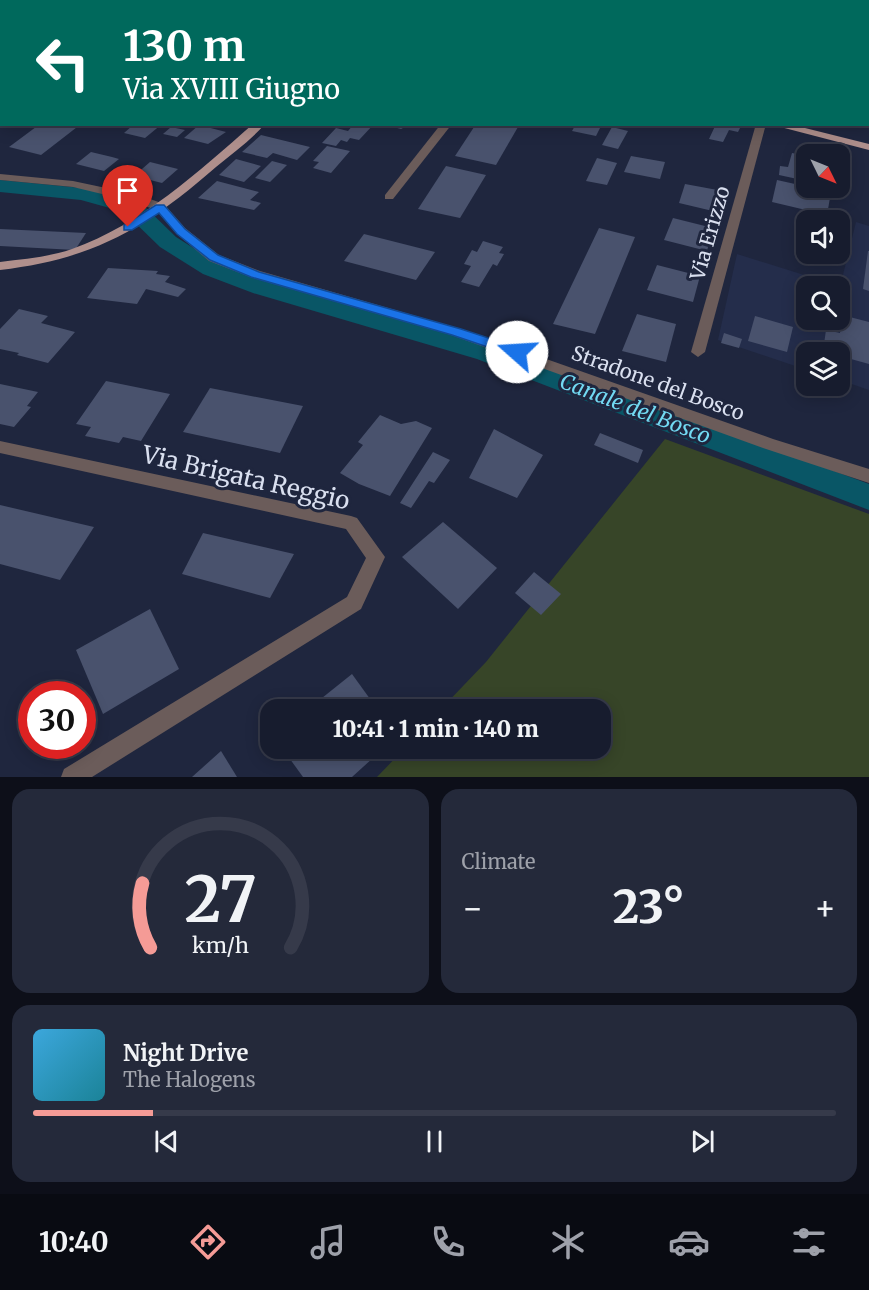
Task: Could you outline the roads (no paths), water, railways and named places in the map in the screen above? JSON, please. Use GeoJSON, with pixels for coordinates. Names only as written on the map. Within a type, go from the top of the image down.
{"type":"FeatureCollection","features":[{"type":"Feature","properties":{"kind":"main road"},"geometry":{"type":"LineString","coordinates":[[0,266],[40,264],[94,246],[155,210],[258,126]]}},
{"type":"Feature","properties":{"kind":"main road"},"geometry":{"type":"LineString","coordinates":[[782,126],[869,147]]}},
{"type":"Feature","properties":{"kind":"street"},"geometry":{"type":"LineString","coordinates":[[389,196],[445,126]]}},
{"type":"Feature","properties":{"kind":"street","name":"Via Erizzo"},"geometry":{"type":"LineString","coordinates":[[698,352],[760,126]]}},
{"type":"Feature","properties":{"kind":"street"},"geometry":{"type":"LineString","coordinates":[[0,177],[73,183],[115,192],[155,210]]}},
{"type":"Feature","properties":{"kind":"street","name":"Stradone del Bosco"},"geometry":{"type":"LineString","coordinates":[[155,210],[214,258],[255,274],[456,332],[769,444],[869,476]]}},
{"type":"Feature","properties":{"kind":"street","name":"Via Brigata Reggio"},"geometry":{"type":"LineString","coordinates":[[0,447],[351,523],[376,557],[354,603],[72,777]]}},
{"type":"Feature","properties":{"kind":"waterway","name":"Canale del Bosco"},"geometry":{"type":"LineString","coordinates":[[0,186],[82,194],[132,207],[168,242],[211,269],[261,287],[486,352],[869,497]]}}]}
